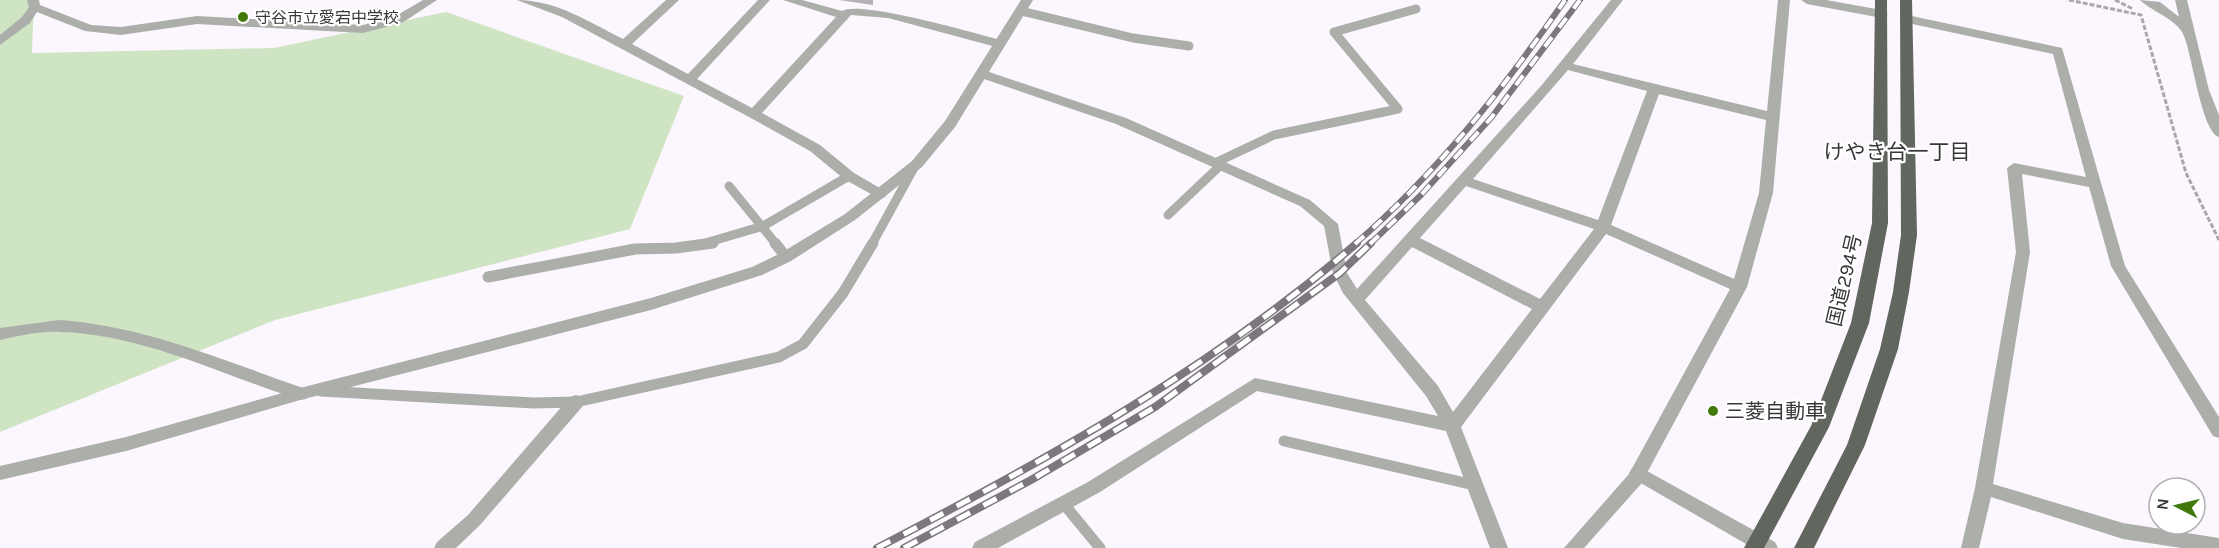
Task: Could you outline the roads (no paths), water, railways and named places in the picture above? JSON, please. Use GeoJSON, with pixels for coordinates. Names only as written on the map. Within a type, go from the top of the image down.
{"type":"FeatureCollection","features":[{"type":"Feature","properties":{"kind":"highway","name":"国道294号"},"geometry":{"type":"LineString","coordinates":[[1760,546],[1820,428],[1860,323],[1880,223],[1881,7]]}},
{"type":"Feature","properties":{"kind":"highway"},"geometry":{"type":"LineString","coordinates":[[1804,548],[1856,446],[1889,349],[1901,292],[1909,235],[1906,10]]}},
{"type":"Feature","properties":{"kind":"street"},"geometry":{"type":"LineString","coordinates":[[0,41],[26,20],[34,4],[89,28],[121,31],[197,20],[363,29],[398,20],[432,0]]}},
{"type":"Feature","properties":{"kind":"street"},"geometry":{"type":"LineString","coordinates":[[523,0],[566,14],[690,79],[815,148],[849,176],[880,194]]}},
{"type":"Feature","properties":{"kind":"street"},"geometry":{"type":"LineString","coordinates":[[624,45],[673,0]]}},
{"type":"Feature","properties":{"kind":"street"},"geometry":{"type":"LineString","coordinates":[[690,79],[764,0]]}},
{"type":"Feature","properties":{"kind":"street"},"geometry":{"type":"LineString","coordinates":[[789,0],[844,15]]}},
{"type":"Feature","properties":{"kind":"street"},"geometry":{"type":"LineString","coordinates":[[1356,300],[1466,181],[1617,0]]}},
{"type":"Feature","properties":{"kind":"street"},"geometry":{"type":"LineString","coordinates":[[1573,548],[1635,479],[1739,287],[1766,193],[1784,0]]}},
{"type":"Feature","properties":{"kind":"street"},"geometry":{"type":"LineString","coordinates":[[1808,0],[1881,7]]}},
{"type":"Feature","properties":{"kind":"street"},"geometry":{"type":"LineString","coordinates":[[2146,0],[2156,4],[2187,30]]}},
{"type":"Feature","properties":{"kind":"street"},"geometry":{"type":"LineString","coordinates":[[2181,0],[2203,90],[2219,133]]}},
{"type":"Feature","properties":{"kind":"street"},"geometry":{"type":"LineString","coordinates":[[0,472],[126,444],[308,392],[651,304],[757,271],[786,257],[850,217],[916,164],[950,124],[1024,6]]}},
{"type":"Feature","properties":{"kind":"street"},"geometry":{"type":"LineString","coordinates":[[1906,10],[2058,51],[2118,266],[2219,432]]}},
{"type":"Feature","properties":{"kind":"street"},"geometry":{"type":"LineString","coordinates":[[754,114],[848,11],[888,14],[1000,44]]}},
{"type":"Feature","properties":{"kind":"street"},"geometry":{"type":"LineString","coordinates":[[1564,65],[1773,117]]}},
{"type":"Feature","properties":{"kind":"street"},"geometry":{"type":"LineString","coordinates":[[982,74],[1121,121],[1220,163],[1305,203],[1331,224],[1340,273],[1356,300],[1432,391],[1452,426],[1499,548]]}},
{"type":"Feature","properties":{"kind":"street"},"geometry":{"type":"LineString","coordinates":[[1452,426],[1602,227],[1654,89]]}},
{"type":"Feature","properties":{"kind":"street"},"geometry":{"type":"LineString","coordinates":[[1970,548],[1984,488],[2022,252],[2014,168],[2096,184]]}},
{"type":"Feature","properties":{"kind":"street"},"geometry":{"type":"LineString","coordinates":[[1466,181],[1602,227],[1739,287]]}},
{"type":"Feature","properties":{"kind":"street"},"geometry":{"type":"LineString","coordinates":[[1411,240],[1542,307]]}},
{"type":"Feature","properties":{"kind":"street"},"geometry":{"type":"LineString","coordinates":[[0,334],[59,326],[107,332],[308,392]]}},
{"type":"Feature","properties":{"kind":"street"},"geometry":{"type":"LineString","coordinates":[[981,548],[1094,487],[1255,384],[1452,426]]}},
{"type":"Feature","properties":{"kind":"street"},"geometry":{"type":"LineString","coordinates":[[443,548],[474,520],[576,402]]}},
{"type":"Feature","properties":{"kind":"street"},"geometry":{"type":"LineString","coordinates":[[1638,473],[1760,546]]}},
{"type":"Feature","properties":{"kind":"street"},"geometry":{"type":"LineString","coordinates":[[1984,488],[2123,531],[2219,546]]}},
{"type":"Feature","properties":{"kind":"lane"},"geometry":{"type":"LineString","coordinates":[[1024,6],[1133,38],[1189,46]]}},
{"type":"Feature","properties":{"kind":"lane"},"geometry":{"type":"LineString","coordinates":[[1168,215],[1220,163],[1274,135],[1398,109],[1334,32],[1416,9]]}},
{"type":"Feature","properties":{"kind":"lane"},"geometry":{"type":"LineString","coordinates":[[308,392],[533,403],[576,402],[779,357],[803,344],[843,293],[894,209],[916,164]]}},
{"type":"Feature","properties":{"kind":"lane"},"geometry":{"type":"LineString","coordinates":[[488,277],[635,249],[676,249],[713,243],[763,226],[849,176]]}},
{"type":"Feature","properties":{"kind":"lane"},"geometry":{"type":"LineString","coordinates":[[729,186],[786,257]]}},
{"type":"Feature","properties":{"kind":"lane"},"geometry":{"type":"LineString","coordinates":[[1284,441],[1474,485]]}},
{"type":"Feature","properties":{"kind":"lane"},"geometry":{"type":"LineString","coordinates":[[1063,503],[1100,548]]}},
{"type":"Feature","properties":{"kind":"railway"},"geometry":{"type":"LineString","coordinates":[[1355,244],[1413,189],[1468,129],[1565,0]]}},
{"type":"Feature","properties":{"kind":"railway"},"geometry":{"type":"LineString","coordinates":[[1370,244],[1421,195],[1491,118],[1580,0]]}},
{"type":"Feature","properties":{"kind":"railway"},"geometry":{"type":"LineString","coordinates":[[877,548],[1003,481],[1126,410],[1245,331],[1357,243]]}},
{"type":"Feature","properties":{"kind":"railway"},"geometry":{"type":"LineString","coordinates":[[904,548],[1031,480],[1155,407],[1340,273],[1371,243]]}},
{"type":"Feature","properties":{"kind":"place","name":"守谷市立愛宕中学校"},"geometry":{"type":"Point","coordinates":[243,17]}},
{"type":"Feature","properties":{"kind":"place","name":"三菱自動車"},"geometry":{"type":"Point","coordinates":[1713,411]}},
{"type":"Feature","properties":{"kind":"district","name":"けやき台一丁目"},"geometry":{"type":"Point","coordinates":[1897,152]}}]}
